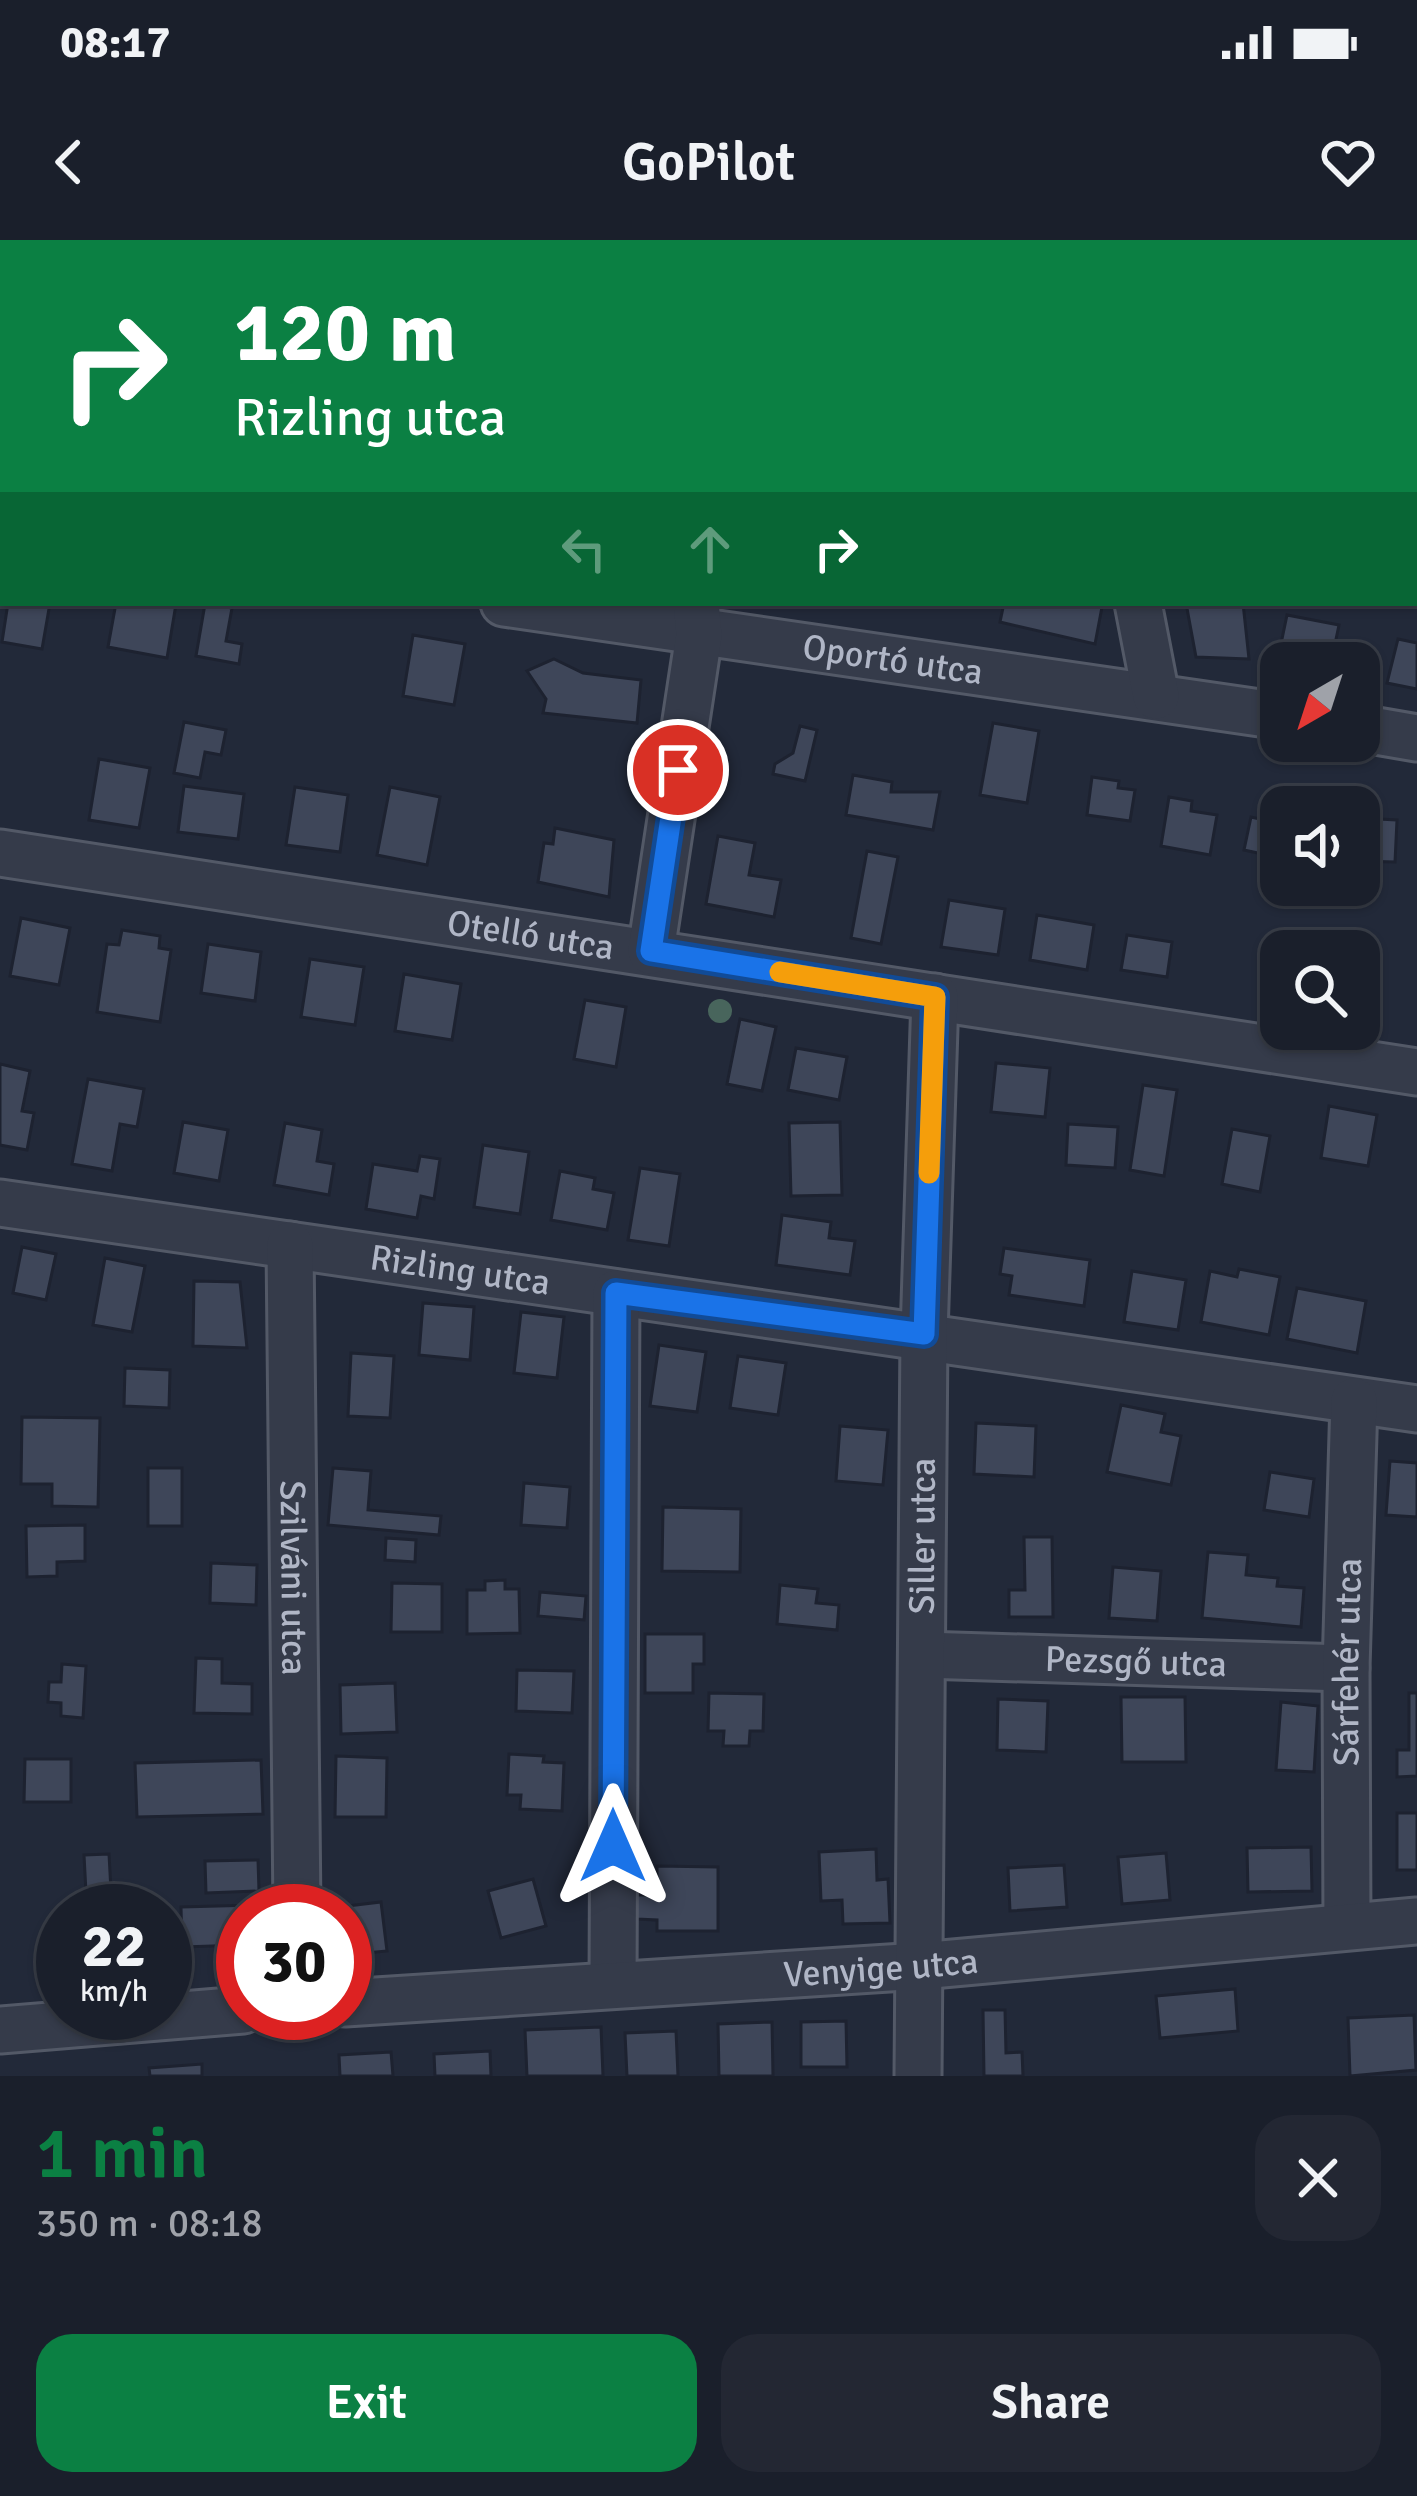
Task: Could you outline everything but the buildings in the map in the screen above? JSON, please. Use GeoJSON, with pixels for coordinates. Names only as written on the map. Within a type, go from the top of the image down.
{"type":"FeatureCollection","features":[{"type":"Feature","properties":{"kind":"street","name":"Oportó utca"},"geometry":{"type":"LineString","coordinates":[[540,606],[697,619],[1260,712]]}},
{"type":"Feature","properties":{"kind":"street"},"geometry":{"type":"LineString","coordinates":[[1139,606],[1156,695]]}},
{"type":"Feature","properties":{"kind":"street"},"geometry":{"type":"LineString","coordinates":[[651,951],[697,619]]}},
{"type":"Feature","properties":{"kind":"street"},"geometry":{"type":"LineString","coordinates":[[1380,732],[1417,738]]}},
{"type":"Feature","properties":{"kind":"street","name":"Otelló utca"},"geometry":{"type":"LineString","coordinates":[[0,853],[1417,1072]]}},
{"type":"Feature","properties":{"kind":"street","name":"Siller utca"},"geometry":{"type":"LineString","coordinates":[[919,2076],[924,1334],[935,997]]}},
{"type":"Feature","properties":{"kind":"street","name":"Rizling utca"},"geometry":{"type":"LineString","coordinates":[[0,1203],[1417,1409]]}},
{"type":"Feature","properties":{"kind":"street","name":"Szilváni utca"},"geometry":{"type":"LineString","coordinates":[[290,1245],[296,1884]]}},
{"type":"Feature","properties":{"kind":"street"},"geometry":{"type":"LineString","coordinates":[[613,1984],[616,1293]]}},
{"type":"Feature","properties":{"kind":"street","name":"Sárfehér utca"},"geometry":{"type":"LineString","coordinates":[[1347,1926],[1346,1668],[1354,1401]]}},
{"type":"Feature","properties":{"kind":"street","name":"Pezsgő utca"},"geometry":{"type":"LineString","coordinates":[[923,1655],[1346,1668]]}},
{"type":"Feature","properties":{"kind":"street","name":"Venyige utca"},"geometry":{"type":"LineString","coordinates":[[372,2001],[920,1966],[1417,1921]]}},
{"type":"Feature","properties":{"kind":"street"},"geometry":{"type":"LineString","coordinates":[[0,2030],[216,2012]]}},
{"type":"Feature","properties":{"kind":"slow traffic"},"geometry":{"type":"LineString","coordinates":[[780,972],[935,997],[929,1173]]}},
{"type":"Feature","properties":{"kind":"route"},"geometry":{"type":"LineString","coordinates":[[613,1846],[616,1293],[924,1334],[935,997],[651,951],[678,770]]}}]}
